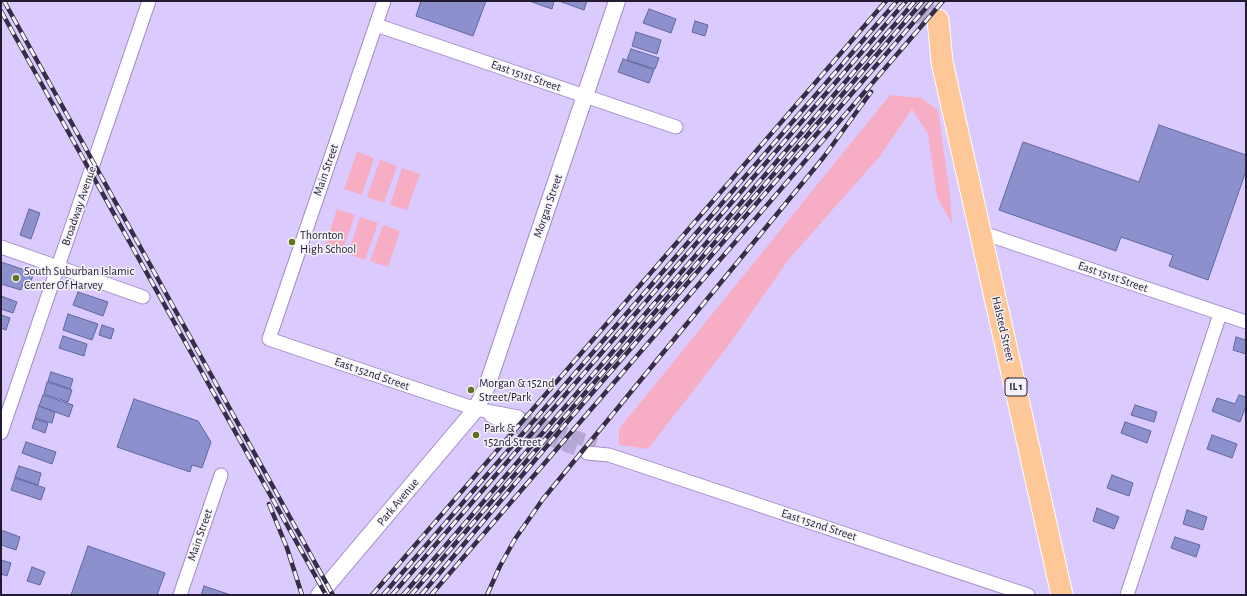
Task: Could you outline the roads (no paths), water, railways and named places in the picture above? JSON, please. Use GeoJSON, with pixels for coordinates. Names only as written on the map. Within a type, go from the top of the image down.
{"type":"FeatureCollection","features":[{"type":"Feature","properties":{"kind":"main road","name":"Halsted Street"},"geometry":{"type":"LineString","coordinates":[[933,25],[1062,595]]}},
{"type":"Feature","properties":{"kind":"street","name":"Broadway Avenue"},"geometry":{"type":"LineString","coordinates":[[1,433],[149,1]]}},
{"type":"Feature","properties":{"kind":"street","name":"Main Street"},"geometry":{"type":"LineString","coordinates":[[269,339],[384,1]]}},
{"type":"Feature","properties":{"kind":"street","name":"Morgan Street"},"geometry":{"type":"LineString","coordinates":[[476,408],[488,386],[617,1]]}},
{"type":"Feature","properties":{"kind":"street","name":"East 151st Street"},"geometry":{"type":"LineString","coordinates":[[376,25],[676,127]]}},
{"type":"Feature","properties":{"kind":"street","name":"East 151st Street"},"geometry":{"type":"LineString","coordinates":[[980,232],[1246,322]]}},
{"type":"Feature","properties":{"kind":"street"},"geometry":{"type":"LineString","coordinates":[[1,247],[143,297]]}},
{"type":"Feature","properties":{"kind":"street"},"geometry":{"type":"LineString","coordinates":[[1127,595],[1220,314]]}},
{"type":"Feature","properties":{"kind":"street","name":"East 152nd Street"},"geometry":{"type":"LineString","coordinates":[[269,339],[514,421]]}},
{"type":"Feature","properties":{"kind":"street","name":"Park Avenue"},"geometry":{"type":"LineString","coordinates":[[319,595],[476,408]]}},
{"type":"Feature","properties":{"kind":"street","name":"East 152nd Street"},"geometry":{"type":"LineString","coordinates":[[591,448],[1028,595]]}},
{"type":"Feature","properties":{"kind":"street","name":"Main Street"},"geometry":{"type":"LineString","coordinates":[[180,595],[221,475]]}},
{"type":"Feature","properties":{"kind":"tunnel"},"geometry":{"type":"LineString","coordinates":[[922,1],[929,30]]}},
{"type":"Feature","properties":{"kind":"tunnel"},"geometry":{"type":"LineString","coordinates":[[518,417],[596,444]]}},
{"type":"Feature","properties":{"kind":"tunnel"},"geometry":{"type":"LineString","coordinates":[[510,425],[587,453]]}},
{"type":"Feature","properties":{"kind":"railway"},"geometry":{"type":"LineString","coordinates":[[4,1],[333,595]]}},
{"type":"Feature","properties":{"kind":"railway"},"geometry":{"type":"LineString","coordinates":[[372,595],[886,1]]}},
{"type":"Feature","properties":{"kind":"railway"},"geometry":{"type":"LineString","coordinates":[[383,595],[897,1]]}},
{"type":"Feature","properties":{"kind":"railway"},"geometry":{"type":"LineString","coordinates":[[392,595],[906,1]]}},
{"type":"Feature","properties":{"kind":"railway"},"geometry":{"type":"LineString","coordinates":[[403,595],[915,1]]}},
{"type":"Feature","properties":{"kind":"railway"},"geometry":{"type":"LineString","coordinates":[[411,595],[923,1]]}},
{"type":"Feature","properties":{"kind":"railway"},"geometry":{"type":"LineString","coordinates":[[421,595],[574,414],[932,1]]}},
{"type":"Feature","properties":{"kind":"railway"},"geometry":{"type":"LineString","coordinates":[[431,595],[943,1]]}},
{"type":"Feature","properties":{"kind":"railway"},"geometry":{"type":"LineString","coordinates":[[1,11],[326,595]]}},
{"type":"Feature","properties":{"kind":"railway"},"geometry":{"type":"LineString","coordinates":[[487,595],[500,566],[515,539],[543,499],[823,158],[871,92]]}},
{"type":"Feature","properties":{"kind":"railway"},"geometry":{"type":"LineString","coordinates":[[269,504],[287,548],[302,595]]}},
{"type":"Feature","properties":{"kind":"place","name":"Thornton High School"},"geometry":{"type":"Point","coordinates":[292,242]}},
{"type":"Feature","properties":{"kind":"place","name":"South Suburban Islamic Center Of Harvey"},"geometry":{"type":"Point","coordinates":[16,278]}},
{"type":"Feature","properties":{"kind":"place","name":"Morgan & 152nd Street/Park"},"geometry":{"type":"Point","coordinates":[471,390]}},
{"type":"Feature","properties":{"kind":"place","name":"Park & 152nd Street"},"geometry":{"type":"Point","coordinates":[476,435]}}]}
